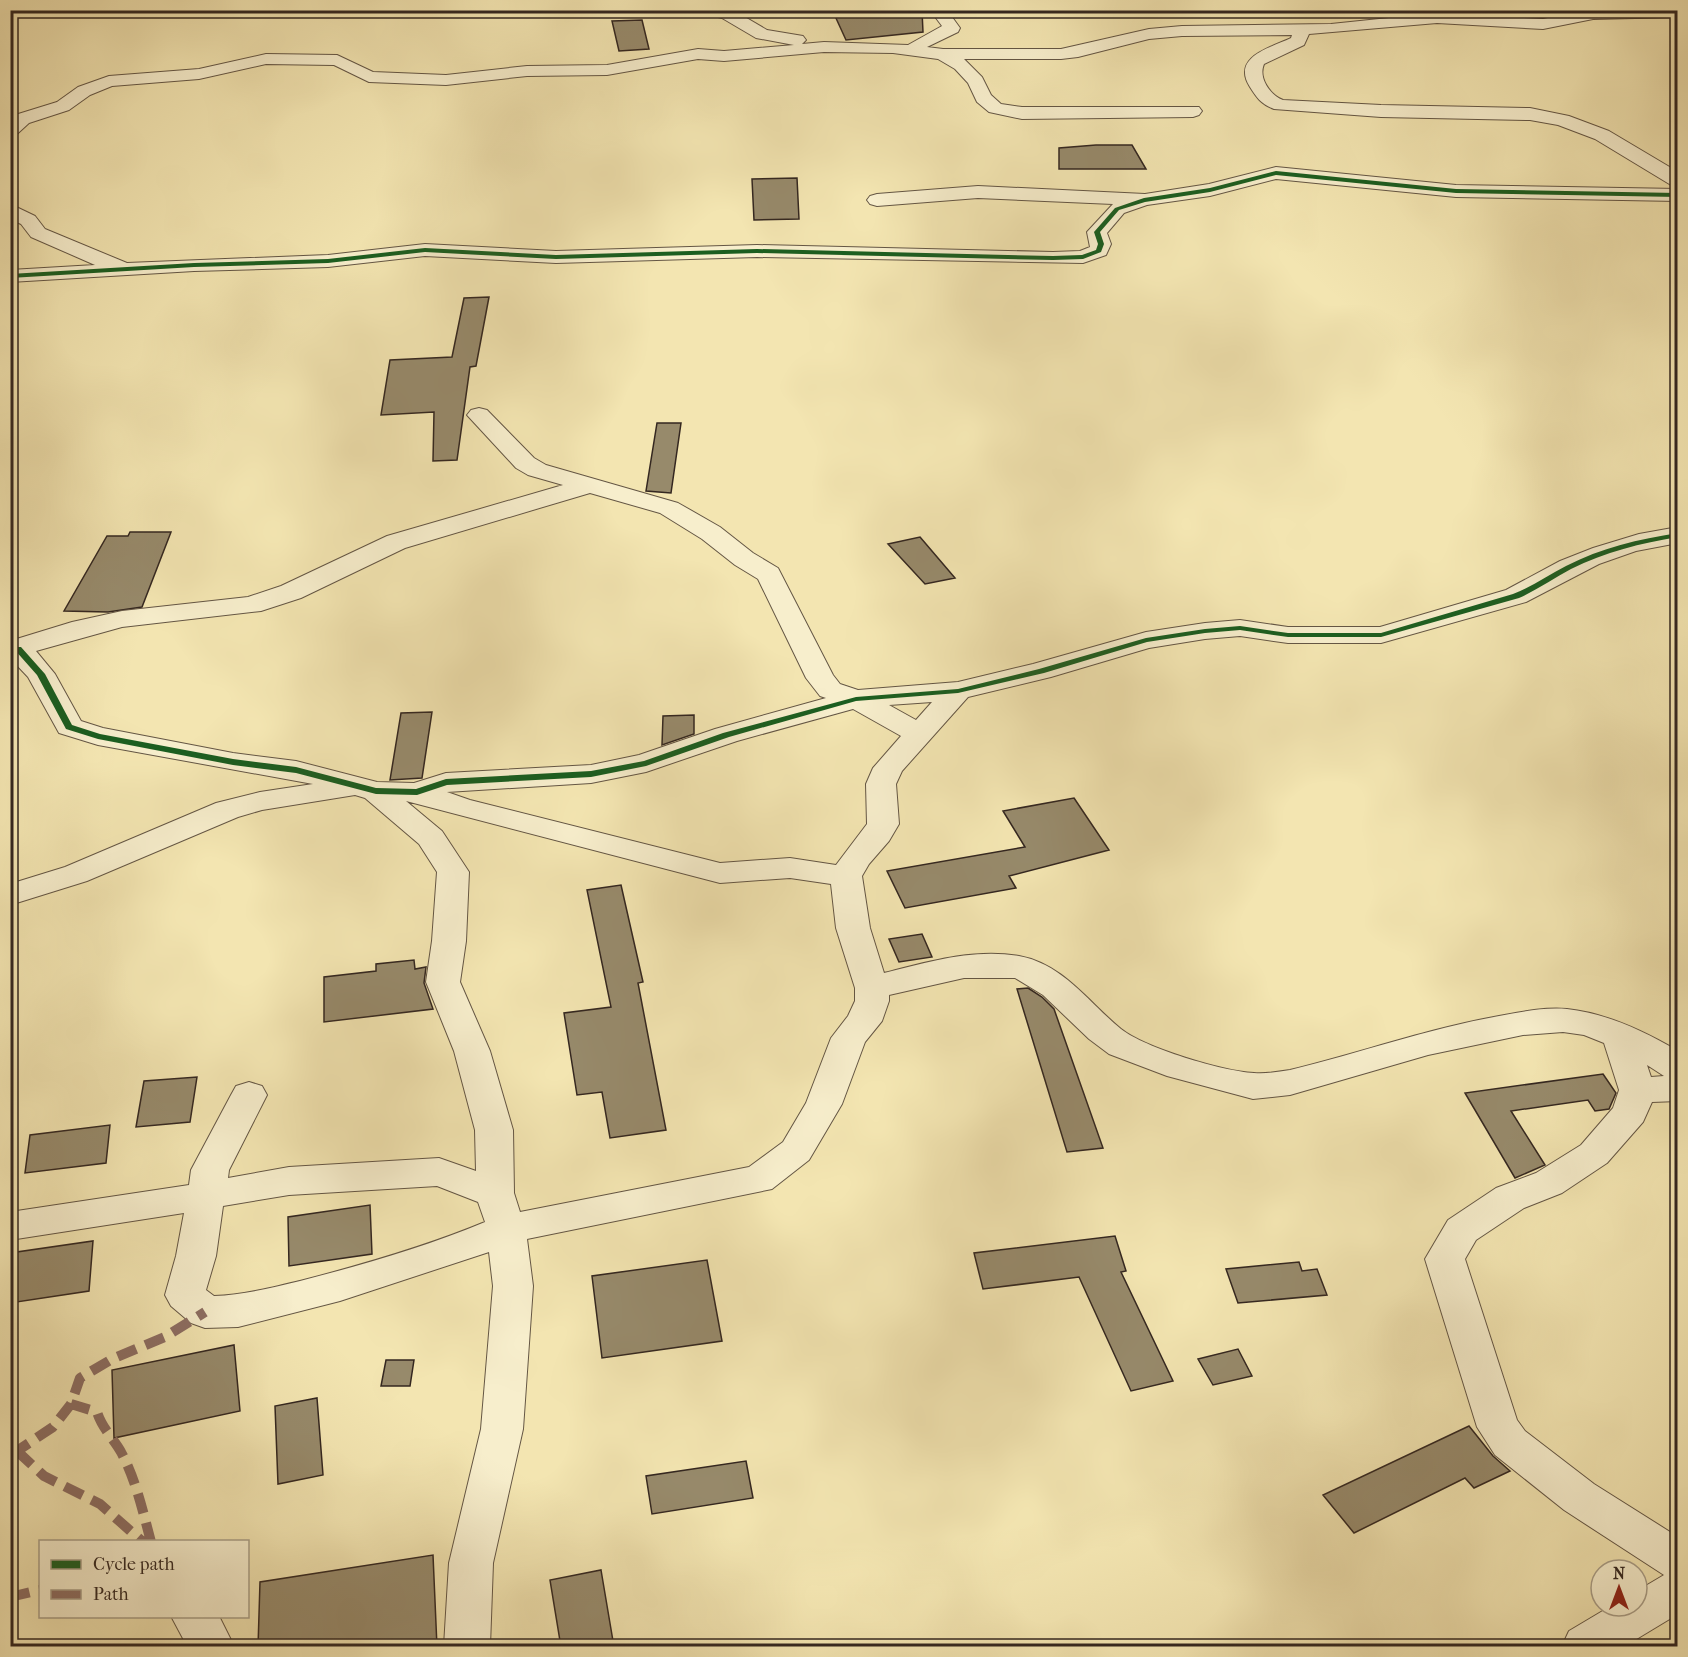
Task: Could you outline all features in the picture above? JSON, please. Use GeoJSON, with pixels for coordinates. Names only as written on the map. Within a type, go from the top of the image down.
{"type":"FeatureCollection","features":[{"type":"Feature","properties":{"kind":"street"},"geometry":{"type":"LineString","coordinates":[[709,10],[727,14],[762,34],[824,47]]}},
{"type":"Feature","properties":{"kind":"street"},"geometry":{"type":"LineString","coordinates":[[911,50],[952,28],[938,10]]}},
{"type":"Feature","properties":{"kind":"street"},"geometry":{"type":"LineString","coordinates":[[1480,20],[1499,10]]}},
{"type":"Feature","properties":{"kind":"street"},"geometry":{"type":"LineString","coordinates":[[10,130],[22,119],[63,106],[96,84],[199,74],[266,59],[337,60],[369,77],[446,80],[527,70],[607,70],[698,54],[724,56],[824,47],[911,50],[943,54],[1061,54],[1078,52],[1149,34],[1204,30],[1331,29],[1437,18],[1543,24],[1618,11],[1677,12]]}},
{"type":"Feature","properties":{"kind":"street"},"geometry":{"type":"LineString","coordinates":[[1303,29],[1298,41],[1257,61],[1253,68],[1254,79],[1272,102],[1291,106],[1381,111],[1530,114],[1551,118],[1602,135],[1677,182]]}},
{"type":"Feature","properties":{"kind":"street"},"geometry":{"type":"LineString","coordinates":[[943,54],[961,65],[976,81],[983,98],[995,108],[1022,113],[1079,114],[1193,111]]}},
{"type":"Feature","properties":{"kind":"street"},"geometry":{"type":"LineString","coordinates":[[20,255],[126,270],[328,261],[425,250],[556,257],[747,251],[1083,257],[1099,251],[1101,244],[1097,232],[1118,209],[1144,200],[1210,190],[1276,172],[1456,191],[1677,195]]}},
{"type":"Feature","properties":{"kind":"street"},"geometry":{"type":"LineString","coordinates":[[877,200],[978,192],[1144,200]]}},
{"type":"Feature","properties":{"kind":"street"},"geometry":{"type":"LineString","coordinates":[[10,210],[28,220],[20,255]]}},
{"type":"Feature","properties":{"kind":"street"},"geometry":{"type":"LineString","coordinates":[[20,255],[126,270]]}},
{"type":"Feature","properties":{"kind":"street"},"geometry":{"type":"LineString","coordinates":[[479,415],[525,463],[537,470],[669,508],[711,533],[744,559],[764,569],[769,574],[820,678],[830,690],[856,699],[918,733]]}},
{"type":"Feature","properties":{"kind":"street"},"geometry":{"type":"LineString","coordinates":[[467,1647],[471,1563],[502,1429],[513,1286],[500,1211],[494,1130],[472,1051],[443,982],[449,941],[453,872],[431,838],[366,789],[296,770],[233,762],[109,738],[69,727],[40,674],[14,649],[82,628],[122,619],[252,605],[291,592],[396,542],[588,486]]}},
{"type":"Feature","properties":{"kind":"street"},"geometry":{"type":"LineString","coordinates":[[417,792],[446,782],[591,774],[646,763],[726,735],[856,699],[958,691],[1041,671],[1146,640],[1240,628],[1288,635],[1381,635],[1533,590],[1576,563],[1641,540],[1677,535]]}},
{"type":"Feature","properties":{"kind":"street"},"geometry":{"type":"LineString","coordinates":[[249,1095],[210,1170],[204,1196],[196,1256],[185,1295],[205,1312],[238,1311],[340,1286],[466,1246],[500,1211],[759,1179],[796,1151],[824,1104],[849,1038],[864,1021],[872,1001],[872,988],[853,928],[846,876],[855,860],[878,834],[882,824],[881,784],[888,768],[958,691]]}},
{"type":"Feature","properties":{"kind":"street"},"geometry":{"type":"LineString","coordinates":[[10,895],[76,874],[227,810],[260,801],[366,789],[417,792],[459,807],[720,873],[790,868],[846,876]]}},
{"type":"Feature","properties":{"kind":"street"},"geometry":{"type":"LineString","coordinates":[[872,988],[941,971],[992,965],[1022,968],[1047,982],[1113,1041],[1161,1061],[1252,1086],[1291,1083],[1474,1032],[1529,1022],[1569,1020],[1620,1036],[1662,1057],[1677,1068]]}},
{"type":"Feature","properties":{"kind":"street"},"geometry":{"type":"LineString","coordinates":[[1620,1036],[1637,1090],[1630,1113],[1594,1154],[1550,1183],[1510,1198],[1462,1230],[1446,1259],[1498,1427],[1510,1443],[1579,1497],[1677,1562]]}},
{"type":"Feature","properties":{"kind":"street"},"geometry":{"type":"LineString","coordinates":[[1637,1090],[1677,1088]]}},
{"type":"Feature","properties":{"kind":"street"},"geometry":{"type":"LineString","coordinates":[[10,1226],[289,1182],[439,1172],[500,1211]]}},
{"type":"Feature","properties":{"kind":"street"},"geometry":{"type":"LineString","coordinates":[[1585,1647],[1677,1590]]}},
{"type":"Feature","properties":{"kind":"street"},"geometry":{"type":"LineString","coordinates":[[195,1618],[211,1647]]}},
{"type":"Feature","properties":{"kind":"building"},"geometry":{"type":"Polygon","coordinates":[[[922,11],[923,32],[846,40],[835,16],[922,11]]]}},
{"type":"Feature","properties":{"kind":"building"},"geometry":{"type":"Polygon","coordinates":[[[642,20],[649,49],[619,51],[612,21],[642,20]]]}},
{"type":"Feature","properties":{"kind":"building"},"geometry":{"type":"Polygon","coordinates":[[[1132,145],[1146,169],[1059,169],[1059,148],[1132,145]]]}},
{"type":"Feature","properties":{"kind":"building"},"geometry":{"type":"Polygon","coordinates":[[[797,178],[799,219],[754,220],[752,179],[797,178]]]}},
{"type":"Feature","properties":{"kind":"building"},"geometry":{"type":"Polygon","coordinates":[[[489,297],[476,366],[470,367],[457,460],[433,461],[434,412],[381,415],[390,360],[452,357],[464,298],[489,297]]]}},
{"type":"Feature","properties":{"kind":"building"},"geometry":{"type":"Polygon","coordinates":[[[657,423],[681,423],[671,493],[646,491],[657,423]]]}},
{"type":"Feature","properties":{"kind":"building"},"geometry":{"type":"Polygon","coordinates":[[[130,532],[171,532],[142,607],[108,612],[64,611],[107,536],[128,536],[130,532]]]}},
{"type":"Feature","properties":{"kind":"building"},"geometry":{"type":"Polygon","coordinates":[[[920,537],[955,578],[925,584],[888,544],[920,537]]]}},
{"type":"Feature","properties":{"kind":"building"},"geometry":{"type":"Polygon","coordinates":[[[432,712],[422,778],[390,780],[401,713],[432,712]]]}},
{"type":"Feature","properties":{"kind":"building"},"geometry":{"type":"Polygon","coordinates":[[[694,715],[694,734],[662,745],[663,716],[694,715]]]}},
{"type":"Feature","properties":{"kind":"building"},"geometry":{"type":"Polygon","coordinates":[[[1074,798],[1109,850],[1009,876],[1016,888],[905,908],[887,871],[1025,847],[1003,811],[1074,798]]]}},
{"type":"Feature","properties":{"kind":"building"},"geometry":{"type":"Polygon","coordinates":[[[621,885],[643,982],[638,983],[666,1130],[610,1138],[602,1092],[577,1095],[564,1013],[611,1007],[587,890],[621,885]]]}},
{"type":"Feature","properties":{"kind":"building"},"geometry":{"type":"Polygon","coordinates":[[[922,934],[932,957],[899,962],[889,939],[922,934]]]}},
{"type":"Feature","properties":{"kind":"building"},"geometry":{"type":"Polygon","coordinates":[[[414,960],[415,969],[426,967],[424,983],[433,1009],[324,1022],[324,977],[376,971],[376,964],[414,960]]]}},
{"type":"Feature","properties":{"kind":"building"},"geometry":{"type":"Polygon","coordinates":[[[1028,988],[1054,1009],[1103,1148],[1067,1152],[1017,989],[1028,988]]]}},
{"type":"Feature","properties":{"kind":"building"},"geometry":{"type":"Polygon","coordinates":[[[1603,1074],[1616,1093],[1609,1109],[1595,1111],[1588,1100],[1511,1111],[1545,1165],[1515,1178],[1465,1093],[1603,1074]]]}},
{"type":"Feature","properties":{"kind":"building"},"geometry":{"type":"Polygon","coordinates":[[[197,1077],[190,1122],[136,1127],[144,1081],[197,1077]]]}},
{"type":"Feature","properties":{"kind":"building"},"geometry":{"type":"Polygon","coordinates":[[[110,1125],[106,1163],[25,1173],[30,1135],[110,1125]]]}},
{"type":"Feature","properties":{"kind":"building"},"geometry":{"type":"Polygon","coordinates":[[[370,1205],[372,1254],[289,1266],[288,1217],[370,1205]]]}},
{"type":"Feature","properties":{"kind":"building"},"geometry":{"type":"Polygon","coordinates":[[[1115,1236],[1126,1271],[1121,1272],[1173,1381],[1131,1391],[1079,1277],[983,1289],[974,1253],[1115,1236]]]}},
{"type":"Feature","properties":{"kind":"building"},"geometry":{"type":"Polygon","coordinates":[[[93,1241],[89,1291],[10,1303],[10,1253],[93,1241]]]}},
{"type":"Feature","properties":{"kind":"building"},"geometry":{"type":"Polygon","coordinates":[[[707,1260],[722,1341],[602,1358],[592,1276],[707,1260]]]}},
{"type":"Feature","properties":{"kind":"building"},"geometry":{"type":"Polygon","coordinates":[[[1299,1262],[1302,1271],[1317,1269],[1327,1295],[1238,1303],[1226,1269],[1299,1262]]]}},
{"type":"Feature","properties":{"kind":"building"},"geometry":{"type":"Polygon","coordinates":[[[234,1345],[240,1411],[114,1438],[112,1370],[234,1345]]]}},
{"type":"Feature","properties":{"kind":"building"},"geometry":{"type":"Polygon","coordinates":[[[1238,1349],[1252,1376],[1213,1385],[1198,1359],[1238,1349]]]}},
{"type":"Feature","properties":{"kind":"building"},"geometry":{"type":"Polygon","coordinates":[[[386,1360],[414,1360],[410,1386],[381,1386],[386,1360]]]}},
{"type":"Feature","properties":{"kind":"building"},"geometry":{"type":"Polygon","coordinates":[[[317,1398],[323,1475],[278,1484],[275,1406],[317,1398]]]}},
{"type":"Feature","properties":{"kind":"building"},"geometry":{"type":"Polygon","coordinates":[[[1469,1426],[1493,1456],[1510,1471],[1474,1488],[1465,1478],[1354,1533],[1323,1495],[1469,1426]]]}},
{"type":"Feature","properties":{"kind":"building"},"geometry":{"type":"Polygon","coordinates":[[[746,1461],[753,1498],[652,1514],[646,1476],[746,1461]]]}},
{"type":"Feature","properties":{"kind":"building"},"geometry":{"type":"Polygon","coordinates":[[[433,1555],[437,1647],[258,1647],[260,1582],[433,1555]]]}},
{"type":"Feature","properties":{"kind":"building"},"geometry":{"type":"Polygon","coordinates":[[[601,1570],[614,1647],[561,1647],[550,1580],[601,1570]]]}},
{"type":"Feature","properties":{"kind":"marked path"},"geometry":{"type":"LineString","coordinates":[[150,1540],[135,1484],[118,1446],[104,1429],[97,1412],[71,1404],[80,1378],[112,1359],[165,1337],[205,1312]]}},
{"type":"Feature","properties":{"kind":"marked path"},"geometry":{"type":"LineString","coordinates":[[11,1451],[17,1451],[53,1427],[71,1404]]}},
{"type":"Feature","properties":{"kind":"marked path"},"geometry":{"type":"LineString","coordinates":[[17,1451],[44,1476],[100,1504],[141,1540]]}},
{"type":"Feature","properties":{"kind":"marked path"},"geometry":{"type":"LineString","coordinates":[[10,1597],[39,1590]]}},
{"type":"Feature","properties":{"kind":"cycle path"},"geometry":{"type":"LineString","coordinates":[[10,276],[194,265],[328,261],[425,250],[556,257],[757,251],[1083,257],[1099,251],[1101,244],[1097,232],[1117,209],[1144,200],[1210,190],[1276,173],[1456,191],[1678,195]]}},
{"type":"Feature","properties":{"kind":"cycle path"},"geometry":{"type":"LineString","coordinates":[[18,649],[41,674],[69,727],[98,736],[233,762],[296,770],[376,791],[417,792],[446,782],[591,774],[646,763],[726,735],[856,699],[958,691],[1041,671],[1146,640],[1240,628],[1288,635],[1381,635],[1516,596],[1602,553],[1639,542],[1678,535]]}}]}
